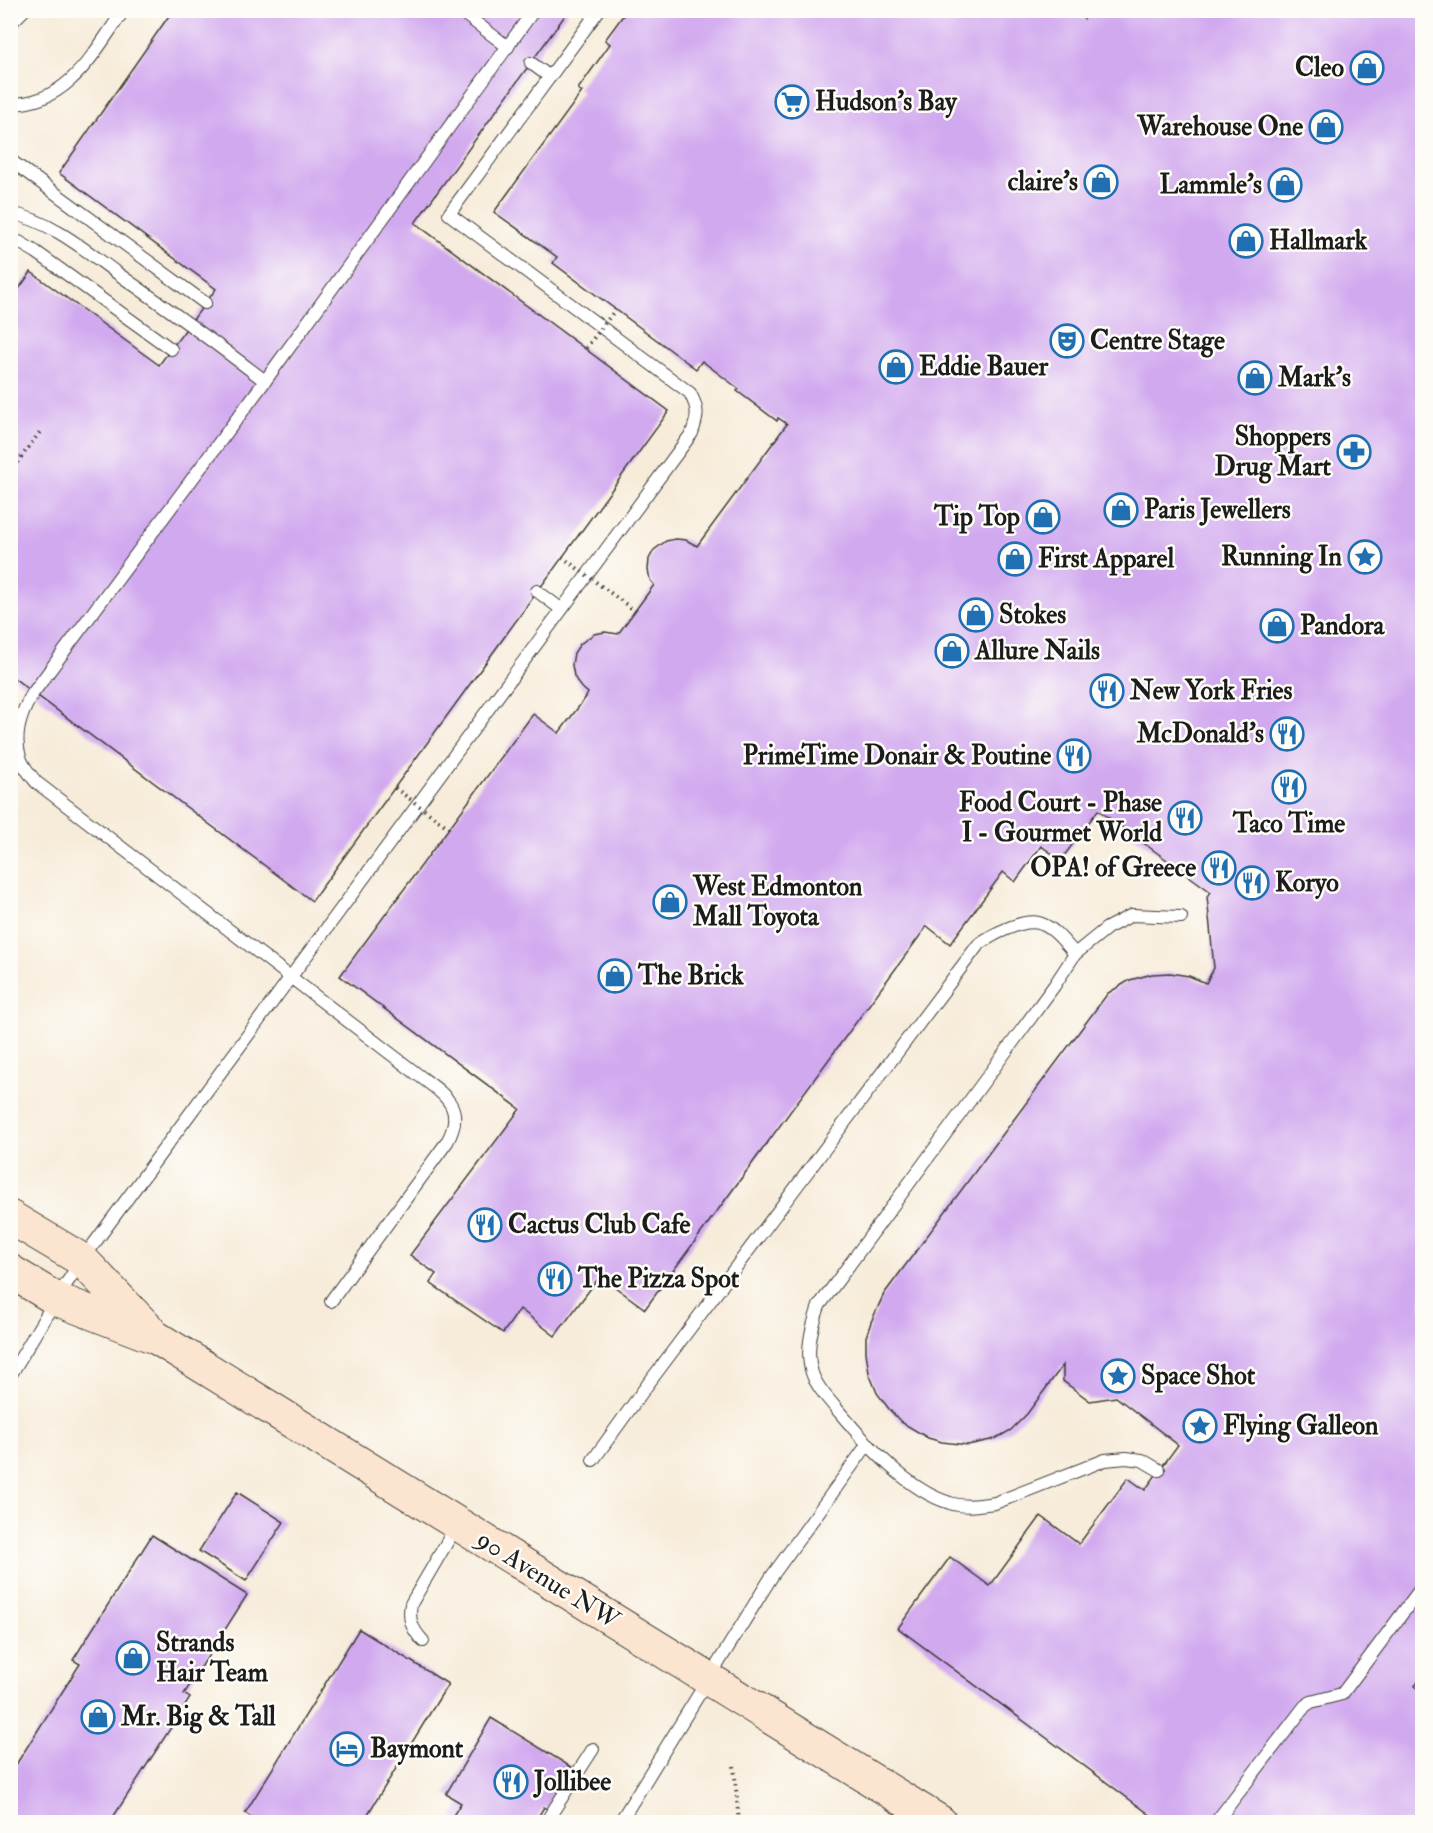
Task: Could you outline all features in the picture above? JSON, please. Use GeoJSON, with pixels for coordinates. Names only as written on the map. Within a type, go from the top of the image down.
{"type":"FeatureCollection","features":[{"type":"Feature","properties":{"kind":"street","name":"90 Avenue NW"},"geometry":{"type":"LineString","coordinates":[[10,1218],[82,1260],[157,1338]]}},
{"type":"Feature","properties":{"kind":"street","name":"90 Avenue NW"},"geometry":{"type":"LineString","coordinates":[[10,1270],[56,1299],[157,1338],[940,1822]]}},
{"type":"Feature","properties":{"kind":"lane"},"geometry":{"type":"LineString","coordinates":[[10,24],[24,10]]}},
{"type":"Feature","properties":{"kind":"lane"},"geometry":{"type":"LineString","coordinates":[[10,104],[24,104],[45,98],[66,86],[79,74],[124,10]]}},
{"type":"Feature","properties":{"kind":"lane"},"geometry":{"type":"LineString","coordinates":[[459,10],[508,46]]}},
{"type":"Feature","properties":{"kind":"lane"},"geometry":{"type":"LineString","coordinates":[[331,1301],[447,1142],[452,1133],[454,1114],[451,1102],[441,1092],[36,782],[20,758],[18,745],[21,719],[25,705],[33,693],[265,381],[534,10]]}},
{"type":"Feature","properties":{"kind":"lane"},"geometry":{"type":"LineString","coordinates":[[10,1376],[82,1260],[692,433],[697,419],[696,405],[690,393],[449,214],[599,10]]}},
{"type":"Feature","properties":{"kind":"lane"},"geometry":{"type":"LineString","coordinates":[[531,63],[550,77]]}},
{"type":"Feature","properties":{"kind":"lane"},"geometry":{"type":"LineString","coordinates":[[10,160],[205,303]]}},
{"type":"Feature","properties":{"kind":"lane"},"geometry":{"type":"LineString","coordinates":[[10,213],[59,232],[190,324],[265,381]]}},
{"type":"Feature","properties":{"kind":"lane"},"geometry":{"type":"LineString","coordinates":[[10,240],[19,242],[36,252],[171,349]]}},
{"type":"Feature","properties":{"kind":"lane"},"geometry":{"type":"LineString","coordinates":[[537,591],[561,609]]}},
{"type":"Feature","properties":{"kind":"lane"},"geometry":{"type":"LineString","coordinates":[[1159,1470],[1142,1460],[1126,1458],[1105,1460],[995,1503],[976,1506],[951,1504],[923,1491],[907,1480],[867,1445],[829,1400],[812,1374],[809,1353],[812,1326],[819,1306],[1054,986],[1075,954],[1107,928],[1132,915],[1181,917]]}},
{"type":"Feature","properties":{"kind":"lane"},"geometry":{"type":"LineString","coordinates":[[593,1460],[978,945],[990,936],[1024,925],[1039,923],[1055,932],[1075,954]]}},
{"type":"Feature","properties":{"kind":"lane"},"geometry":{"type":"LineString","coordinates":[[620,1822],[772,1576],[867,1445]]}},
{"type":"Feature","properties":{"kind":"lane"},"geometry":{"type":"LineString","coordinates":[[423,1641],[411,1624],[409,1614],[411,1604],[457,1524]]}},
{"type":"Feature","properties":{"kind":"lane"},"geometry":{"type":"LineString","coordinates":[[1216,1822],[1305,1706],[1311,1702],[1342,1694],[1422,1587]]}},
{"type":"Feature","properties":{"kind":"lane"},"geometry":{"type":"LineString","coordinates":[[546,1822],[593,1749]]}},
{"type":"Feature","properties":{"kind":"path"},"geometry":{"type":"LineString","coordinates":[[586,348],[615,310]]}},
{"type":"Feature","properties":{"kind":"path"},"geometry":{"type":"LineString","coordinates":[[10,472],[40,432]]}},
{"type":"Feature","properties":{"kind":"path"},"geometry":{"type":"LineString","coordinates":[[562,557],[635,610]]}},
{"type":"Feature","properties":{"kind":"path"},"geometry":{"type":"LineString","coordinates":[[395,788],[449,828]]}},
{"type":"Feature","properties":{"kind":"path"},"geometry":{"type":"LineString","coordinates":[[734,1766],[740,1822]]}},
{"type":"Feature","properties":{"kind":"building"},"geometry":{"type":"Polygon","coordinates":[[[173,10],[569,10],[415,223],[669,411],[312,901],[10,675],[10,301],[31,272],[159,365],[216,289],[59,173],[173,10]]]}},
{"type":"Feature","properties":{"kind":"building"},"geometry":{"type":"Polygon","coordinates":[[[627,10],[1073,10],[1084,19],[1091,10],[1422,10],[1422,1677],[1415,1686],[1422,1692],[1422,1822],[1160,1822],[898,1628],[950,1557],[990,1586],[1041,1516],[1079,1544],[1128,1478],[1145,1490],[1178,1445],[1116,1397],[1090,1401],[1063,1381],[1063,1365],[1027,1414],[1011,1430],[995,1439],[968,1445],[928,1438],[901,1422],[877,1393],[869,1373],[866,1352],[866,1337],[884,1294],[1108,993],[1130,980],[1152,974],[1170,973],[1189,976],[1206,983],[1214,968],[1207,896],[1211,892],[1098,810],[1061,860],[1041,846],[1015,882],[1003,872],[950,944],[927,926],[645,1309],[600,1276],[555,1336],[520,1309],[503,1333],[430,1283],[436,1274],[410,1255],[520,1109],[340,976],[533,714],[559,733],[586,697],[588,693],[579,685],[574,676],[572,665],[574,653],[580,644],[594,634],[605,632],[618,634],[654,585],[650,580],[648,570],[649,559],[654,550],[666,541],[676,539],[686,540],[697,546],[787,424],[778,418],[777,421],[702,361],[696,369],[553,263],[557,257],[494,212],[582,92],[578,89],[610,44],[605,40],[627,10]]]}},
{"type":"Feature","properties":{"kind":"building"},"geometry":{"type":"Polygon","coordinates":[[[237,1492],[284,1522],[246,1581],[199,1551],[237,1492]]]}},
{"type":"Feature","properties":{"kind":"building"},"geometry":{"type":"Polygon","coordinates":[[[152,1535],[247,1595],[184,1694],[190,1698],[110,1822],[10,1822],[10,1774],[80,1664],[73,1660],[152,1535]]]}},
{"type":"Feature","properties":{"kind":"building","name":"Baymont"},"geometry":{"type":"Polygon","coordinates":[[[359,1629],[448,1684],[363,1822],[260,1822],[245,1813],[359,1629]]]}},
{"type":"Feature","properties":{"kind":"building","name":"Jollibee"},"geometry":{"type":"Polygon","coordinates":[[[491,1718],[576,1770],[551,1811],[544,1807],[535,1822],[461,1822],[452,1817],[461,1803],[446,1794],[491,1718]]]}},
{"type":"Feature","properties":{"kind":"place","name":"Cleo"},"geometry":{"type":"Point","coordinates":[1367,68]}},
{"type":"Feature","properties":{"kind":"place","name":"Hudson's Bay"},"geometry":{"type":"Point","coordinates":[792,102]}},
{"type":"Feature","properties":{"kind":"place","name":"Warehouse One"},"geometry":{"type":"Point","coordinates":[1326,127]}},
{"type":"Feature","properties":{"kind":"place","name":"claire's"},"geometry":{"type":"Point","coordinates":[1101,182]}},
{"type":"Feature","properties":{"kind":"place","name":"Lammle's"},"geometry":{"type":"Point","coordinates":[1285,185]}},
{"type":"Feature","properties":{"kind":"place","name":"Hallmark"},"geometry":{"type":"Point","coordinates":[1246,241]}},
{"type":"Feature","properties":{"kind":"place","name":"Centre Stage"},"geometry":{"type":"Point","coordinates":[1067,341]}},
{"type":"Feature","properties":{"kind":"place","name":"Eddie Bauer"},"geometry":{"type":"Point","coordinates":[896,367]}},
{"type":"Feature","properties":{"kind":"place","name":"Mark's"},"geometry":{"type":"Point","coordinates":[1255,378]}},
{"type":"Feature","properties":{"kind":"place","name":"Shoppers Drug Mart"},"geometry":{"type":"Point","coordinates":[1354,452]}},
{"type":"Feature","properties":{"kind":"place","name":"Paris Jewellers"},"geometry":{"type":"Point","coordinates":[1121,510]}},
{"type":"Feature","properties":{"kind":"place","name":"Tip Top"},"geometry":{"type":"Point","coordinates":[1043,517]}},
{"type":"Feature","properties":{"kind":"place","name":"Running In"},"geometry":{"type":"Point","coordinates":[1365,557]}},
{"type":"Feature","properties":{"kind":"place","name":"First Apparel"},"geometry":{"type":"Point","coordinates":[1015,559]}},
{"type":"Feature","properties":{"kind":"place","name":"Stokes"},"geometry":{"type":"Point","coordinates":[976,615]}},
{"type":"Feature","properties":{"kind":"place","name":"Pandora"},"geometry":{"type":"Point","coordinates":[1277,626]}},
{"type":"Feature","properties":{"kind":"place","name":"Allure Nails"},"geometry":{"type":"Point","coordinates":[952,651]}},
{"type":"Feature","properties":{"kind":"place","name":"New York Fries"},"geometry":{"type":"Point","coordinates":[1107,691]}},
{"type":"Feature","properties":{"kind":"place","name":"McDonald's"},"geometry":{"type":"Point","coordinates":[1287,734]}},
{"type":"Feature","properties":{"kind":"place","name":"PrimeTime Donair & Poutine"},"geometry":{"type":"Point","coordinates":[1074,756]}},
{"type":"Feature","properties":{"kind":"place","name":"Taco Time"},"geometry":{"type":"Point","coordinates":[1289,787]}},
{"type":"Feature","properties":{"kind":"place","name":"Food Court - Phase I - Gourmet World"},"geometry":{"type":"Point","coordinates":[1185,818]}},
{"type":"Feature","properties":{"kind":"place","name":"OPA! of Greece"},"geometry":{"type":"Point","coordinates":[1219,868]}},
{"type":"Feature","properties":{"kind":"place","name":"Koryo"},"geometry":{"type":"Point","coordinates":[1252,883]}},
{"type":"Feature","properties":{"kind":"place","name":"West Edmonton Mall Toyota"},"geometry":{"type":"Point","coordinates":[670,902]}},
{"type":"Feature","properties":{"kind":"place","name":"The Brick"},"geometry":{"type":"Point","coordinates":[615,976]}},
{"type":"Feature","properties":{"kind":"place","name":"Cactus Club Cafe"},"geometry":{"type":"Point","coordinates":[485,1225]}},
{"type":"Feature","properties":{"kind":"place","name":"The Pizza Spot"},"geometry":{"type":"Point","coordinates":[555,1279]}},
{"type":"Feature","properties":{"kind":"place","name":"Space Shot"},"geometry":{"type":"Point","coordinates":[1118,1376]}},
{"type":"Feature","properties":{"kind":"place","name":"Flying Galleon"},"geometry":{"type":"Point","coordinates":[1200,1426]}},
{"type":"Feature","properties":{"kind":"place","name":"Strands Hair Team"},"geometry":{"type":"Point","coordinates":[133,1658]}},
{"type":"Feature","properties":{"kind":"place","name":"Mr. Big & Tall"},"geometry":{"type":"Point","coordinates":[98,1717]}},
{"type":"Feature","properties":{"kind":"place","name":"Baymont"},"geometry":{"type":"Point","coordinates":[347,1749]}},
{"type":"Feature","properties":{"kind":"place","name":"Jollibee"},"geometry":{"type":"Point","coordinates":[511,1782]}}]}
